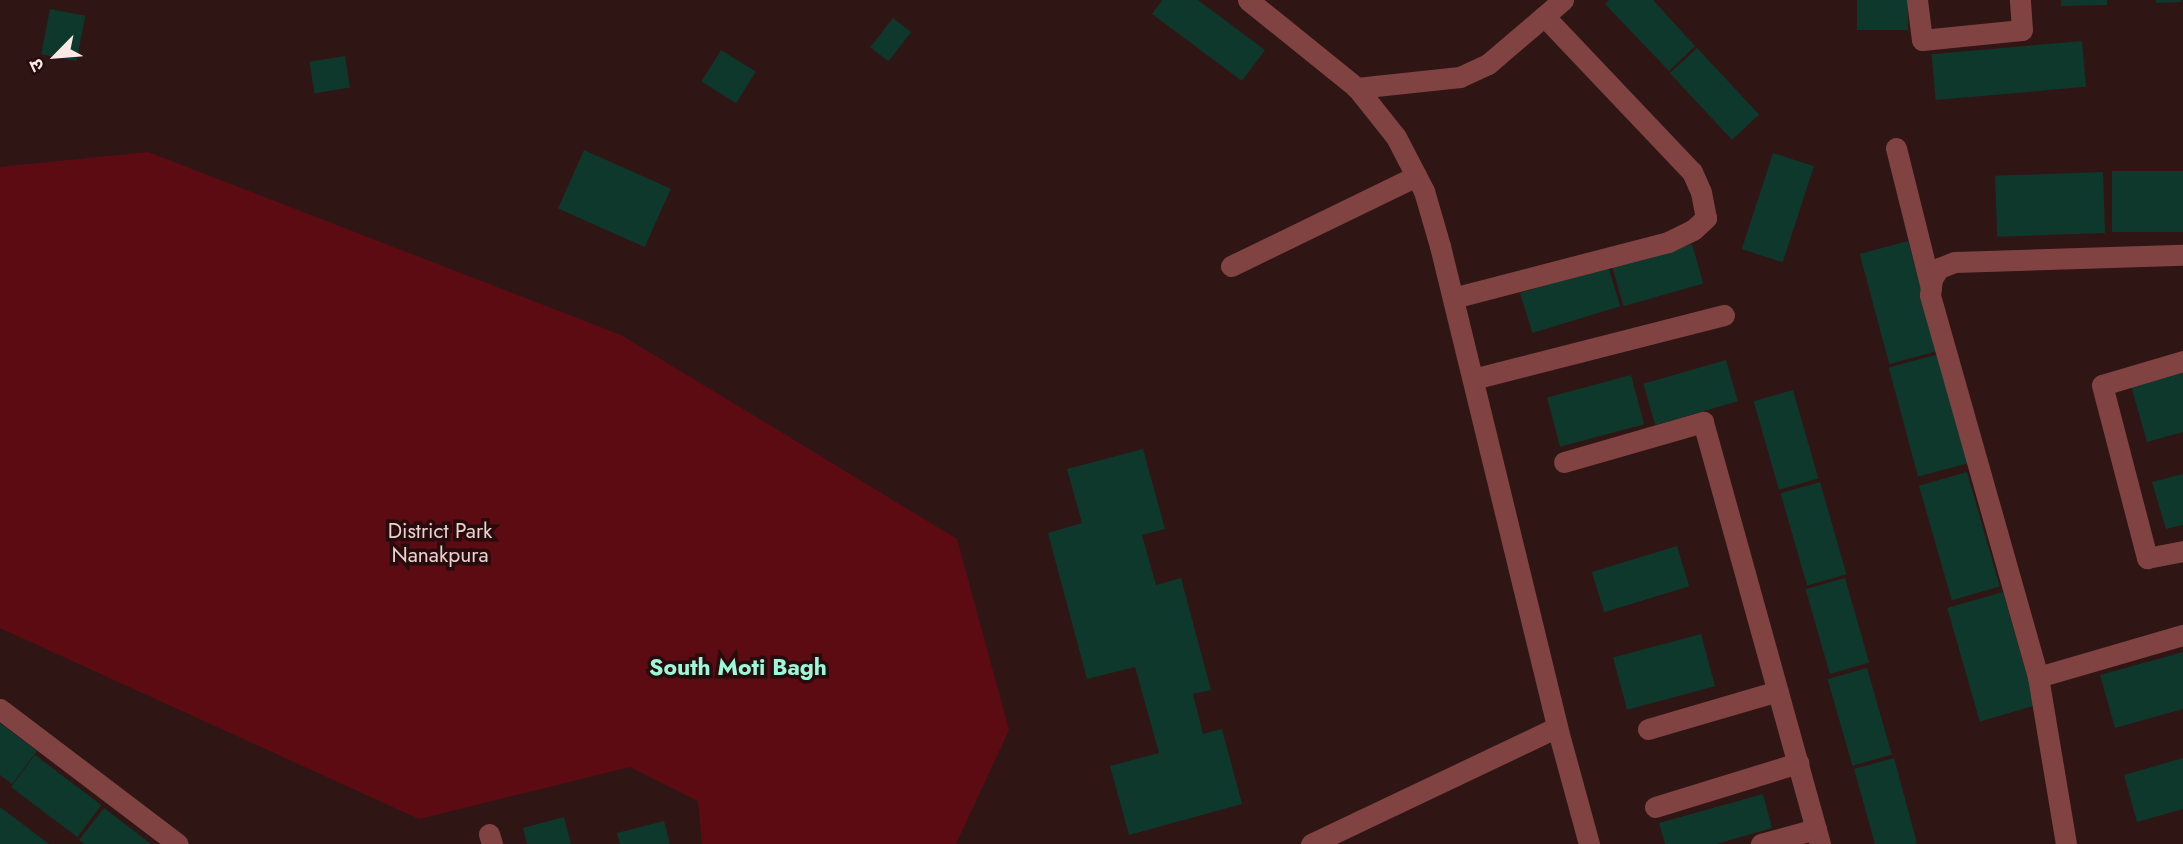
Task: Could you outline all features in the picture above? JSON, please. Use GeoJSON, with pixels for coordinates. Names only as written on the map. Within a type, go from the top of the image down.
{"type":"FeatureCollection","features":[{"type":"Feature","properties":{"kind":"street"},"geometry":{"type":"LineString","coordinates":[[1248,0],[1357,88],[1396,137],[1416,176],[1440,246],[1557,727],[1589,844]]}},
{"type":"Feature","properties":{"kind":"street"},"geometry":{"type":"LineString","coordinates":[[1357,88],[1460,77],[1488,64],[1563,0]]}},
{"type":"Feature","properties":{"kind":"street"},"geometry":{"type":"LineString","coordinates":[[1917,0],[1922,40],[2022,30],[2020,0]]}},
{"type":"Feature","properties":{"kind":"street"},"geometry":{"type":"LineString","coordinates":[[1453,298],[1668,242],[1693,230],[1706,218],[1701,192],[1692,172],[1544,16]]}},
{"type":"Feature","properties":{"kind":"street"},"geometry":{"type":"LineString","coordinates":[[1896,148],[1931,288]]}},
{"type":"Feature","properties":{"kind":"street"},"geometry":{"type":"LineString","coordinates":[[1231,266],[1416,176]]}},
{"type":"Feature","properties":{"kind":"street"},"geometry":{"type":"LineString","coordinates":[[2066,844],[2038,677],[1930,295],[1932,279],[1939,268],[1955,262],[2183,255]]}},
{"type":"Feature","properties":{"kind":"street"},"geometry":{"type":"LineString","coordinates":[[1473,379],[1724,315]]}},
{"type":"Feature","properties":{"kind":"street"},"geometry":{"type":"LineString","coordinates":[[2183,361],[2102,385],[2147,558],[2183,551]]}},
{"type":"Feature","properties":{"kind":"street"},"geometry":{"type":"LineString","coordinates":[[1564,462],[1703,422],[1818,836],[1761,844]]}},
{"type":"Feature","properties":{"kind":"street"},"geometry":{"type":"LineString","coordinates":[[2038,677],[2183,635]]}},
{"type":"Feature","properties":{"kind":"street"},"geometry":{"type":"LineString","coordinates":[[1648,729],[1779,691]]}},
{"type":"Feature","properties":{"kind":"street"},"geometry":{"type":"LineString","coordinates":[[0,709],[178,844]]}},
{"type":"Feature","properties":{"kind":"street"},"geometry":{"type":"LineString","coordinates":[[1311,844],[1557,727]]}},
{"type":"Feature","properties":{"kind":"street"},"geometry":{"type":"LineString","coordinates":[[1656,807],[1798,763]]}},
{"type":"Feature","properties":{"kind":"green space","name":"District Park Nanakpura"},"geometry":{"type":"Polygon","coordinates":[[[148,152],[621,335],[957,539],[1009,730],[956,844],[702,844],[698,801],[630,767],[419,819],[0,628],[0,167],[148,152]]]}},
{"type":"Feature","properties":{"kind":"building"},"geometry":{"type":"Polygon","coordinates":[[[1162,0],[1198,0],[1265,50],[1242,81],[1152,14],[1162,0]]]}},
{"type":"Feature","properties":{"kind":"building"},"geometry":{"type":"Polygon","coordinates":[[[1609,0],[1653,0],[1695,46],[1669,71],[1605,4],[1609,0]]]}},
{"type":"Feature","properties":{"kind":"building"},"geometry":{"type":"Polygon","coordinates":[[[1857,0],[1908,0],[1908,30],[1857,30],[1857,0]]]}},
{"type":"Feature","properties":{"kind":"building"},"geometry":{"type":"Polygon","coordinates":[[[2061,0],[2107,0],[2107,5],[2061,6],[2061,0]]]}},
{"type":"Feature","properties":{"kind":"building"},"geometry":{"type":"Polygon","coordinates":[[[2156,0],[2181,0],[2181,2],[2156,3],[2156,0]]]}},
{"type":"Feature","properties":{"kind":"building"},"geometry":{"type":"Polygon","coordinates":[[[50,9],[85,16],[77,61],[41,54],[50,9]]]}},
{"type":"Feature","properties":{"kind":"building"},"geometry":{"type":"Polygon","coordinates":[[[893,18],[911,32],[888,61],[870,47],[893,18]]]}},
{"type":"Feature","properties":{"kind":"building"},"geometry":{"type":"Polygon","coordinates":[[[2082,41],[2086,87],[1936,100],[1932,54],[2082,41]]]}},
{"type":"Feature","properties":{"kind":"building"},"geometry":{"type":"Polygon","coordinates":[[[1697,48],[1759,115],[1732,140],[1670,73],[1697,48]]]}},
{"type":"Feature","properties":{"kind":"building"},"geometry":{"type":"Polygon","coordinates":[[[721,50],[756,72],[736,103],[701,81],[721,50]]]}},
{"type":"Feature","properties":{"kind":"building"},"geometry":{"type":"Polygon","coordinates":[[[345,56],[350,88],[314,93],[309,62],[345,56]]]}},
{"type":"Feature","properties":{"kind":"building"},"geometry":{"type":"Polygon","coordinates":[[[584,150],[671,189],[645,247],[558,208],[584,150]]]}},
{"type":"Feature","properties":{"kind":"building"},"geometry":{"type":"Polygon","coordinates":[[[1773,153],[1814,166],[1783,262],[1742,249],[1773,153]]]}},
{"type":"Feature","properties":{"kind":"building"},"geometry":{"type":"Polygon","coordinates":[[[2112,171],[2183,171],[2183,232],[2112,232],[2112,171]]]}},
{"type":"Feature","properties":{"kind":"building"},"geometry":{"type":"Polygon","coordinates":[[[2103,172],[2105,233],[1997,237],[1995,176],[2103,172]]]}},
{"type":"Feature","properties":{"kind":"building"},"geometry":{"type":"Polygon","coordinates":[[[1908,241],[1938,351],[1889,364],[1860,254],[1908,241]]]}},
{"type":"Feature","properties":{"kind":"building"},"geometry":{"type":"Polygon","coordinates":[[[1692,244],[1703,283],[1624,306],[1612,267],[1692,244]]]}},
{"type":"Feature","properties":{"kind":"building"},"geometry":{"type":"Polygon","coordinates":[[[1608,266],[1620,306],[1532,333],[1520,293],[1608,266]]]}},
{"type":"Feature","properties":{"kind":"building"},"geometry":{"type":"Polygon","coordinates":[[[1939,354],[1968,463],[1918,477],[1889,367],[1939,354]]]}},
{"type":"Feature","properties":{"kind":"building"},"geometry":{"type":"Polygon","coordinates":[[[1726,360],[1738,401],[1655,425],[1643,384],[1726,360]]]}},
{"type":"Feature","properties":{"kind":"building"},"geometry":{"type":"Polygon","coordinates":[[[2183,371],[2183,432],[2147,442],[2131,386],[2183,371]]]}},
{"type":"Feature","properties":{"kind":"building"},"geometry":{"type":"Polygon","coordinates":[[[1631,375],[1644,424],[1560,447],[1547,398],[1631,375]]]}},
{"type":"Feature","properties":{"kind":"building"},"geometry":{"type":"Polygon","coordinates":[[[1793,390],[1818,478],[1779,490],[1754,401],[1793,390]]]}},
{"type":"Feature","properties":{"kind":"building"},"geometry":{"type":"Polygon","coordinates":[[[1143,449],[1165,529],[1142,535],[1156,585],[1181,578],[1211,690],[1193,694],[1203,734],[1222,729],[1242,804],[1129,835],[1110,766],[1159,753],[1135,667],[1087,679],[1048,533],[1082,523],[1067,469],[1143,449]]]}},
{"type":"Feature","properties":{"kind":"building"},"geometry":{"type":"Polygon","coordinates":[[[1967,472],[2000,586],[1952,600],[1919,486],[1967,472]]]}},
{"type":"Feature","properties":{"kind":"building"},"geometry":{"type":"Polygon","coordinates":[[[2183,474],[2183,525],[2166,529],[2152,482],[2183,474]]]}},
{"type":"Feature","properties":{"kind":"building"},"geometry":{"type":"Polygon","coordinates":[[[1820,482],[1846,574],[1807,586],[1781,493],[1820,482]]]}},
{"type":"Feature","properties":{"kind":"building"},"geometry":{"type":"Polygon","coordinates":[[[1677,546],[1689,586],[1604,612],[1592,572],[1677,546]]]}},
{"type":"Feature","properties":{"kind":"building"},"geometry":{"type":"Polygon","coordinates":[[[1845,578],[1869,663],[1830,674],[1806,589],[1845,578]]]}},
{"type":"Feature","properties":{"kind":"building"},"geometry":{"type":"Polygon","coordinates":[[[2003,592],[2036,705],[1980,721],[1947,608],[2003,592]]]}},
{"type":"Feature","properties":{"kind":"building"},"geometry":{"type":"Polygon","coordinates":[[[1701,634],[1715,686],[1627,710],[1613,658],[1701,634]]]}},
{"type":"Feature","properties":{"kind":"building"},"geometry":{"type":"Polygon","coordinates":[[[2183,652],[2183,709],[2115,728],[2100,675],[2183,652]]]}},
{"type":"Feature","properties":{"kind":"building"},"geometry":{"type":"Polygon","coordinates":[[[1867,668],[1892,755],[1852,766],[1828,679],[1867,668]]]}},
{"type":"Feature","properties":{"kind":"building"},"geometry":{"type":"Polygon","coordinates":[[[0,723],[37,751],[12,784],[0,775],[0,723]]]}},
{"type":"Feature","properties":{"kind":"building"},"geometry":{"type":"Polygon","coordinates":[[[35,755],[101,805],[77,837],[11,787],[35,755]]]}},
{"type":"Feature","properties":{"kind":"building"},"geometry":{"type":"Polygon","coordinates":[[[1894,758],[1917,843],[1914,844],[1875,844],[1854,769],[1894,758]]]}},
{"type":"Feature","properties":{"kind":"building"},"geometry":{"type":"Polygon","coordinates":[[[2183,758],[2183,809],[2137,822],[2124,775],[2183,758]]]}},
{"type":"Feature","properties":{"kind":"building"},"geometry":{"type":"Polygon","coordinates":[[[1763,794],[1772,828],[1716,844],[1665,844],[1659,823],[1763,794]]]}},
{"type":"Feature","properties":{"kind":"building"},"geometry":{"type":"Polygon","coordinates":[[[0,807],[49,844],[0,844],[0,807]]]}},
{"type":"Feature","properties":{"kind":"building"},"geometry":{"type":"Polygon","coordinates":[[[104,808],[151,844],[84,844],[79,840],[104,808]]]}},
{"type":"Feature","properties":{"kind":"building"},"geometry":{"type":"Polygon","coordinates":[[[564,817],[571,844],[527,844],[523,828],[564,817]]]}},
{"type":"Feature","properties":{"kind":"building"},"geometry":{"type":"Polygon","coordinates":[[[664,821],[670,844],[620,844],[617,833],[664,821]]]}},
{"type":"Feature","properties":{"kind":"district","name":"South Moti Bagh"},"geometry":{"type":"Point","coordinates":[738,667]}}]}
